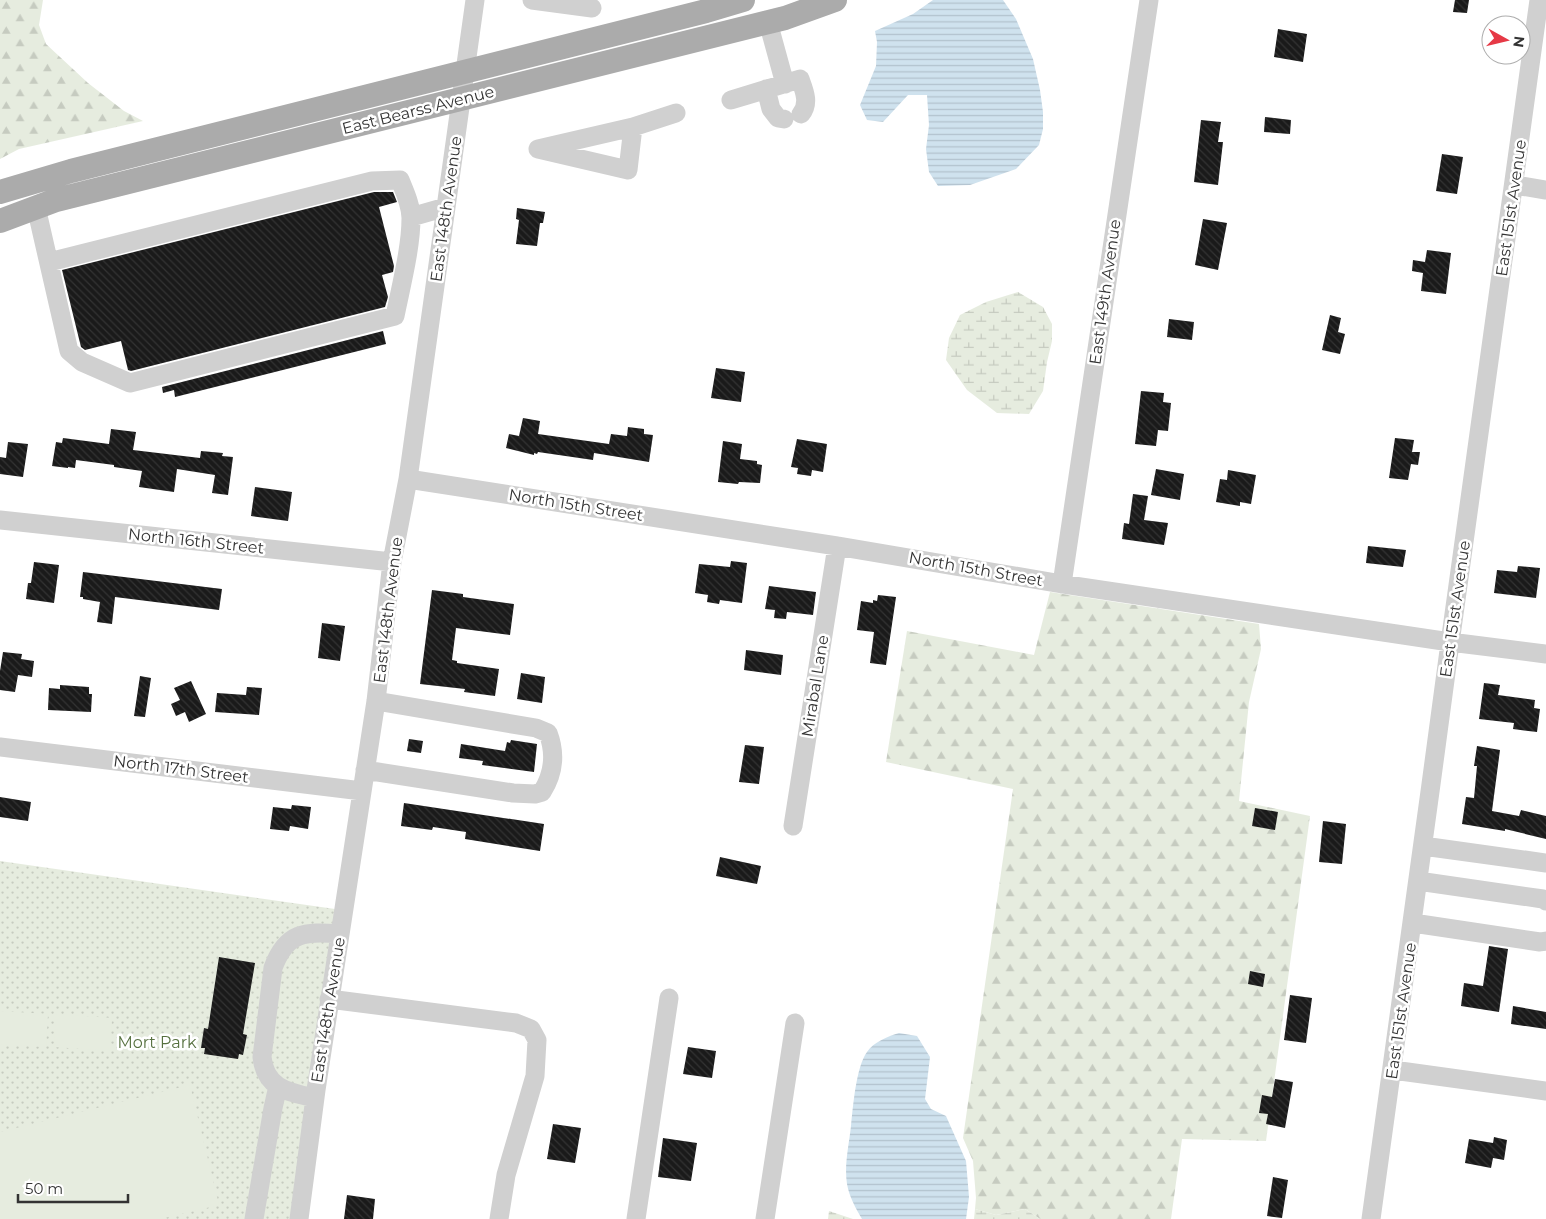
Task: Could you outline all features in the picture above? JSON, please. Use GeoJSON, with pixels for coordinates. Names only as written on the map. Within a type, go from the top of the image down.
{"type":"FeatureCollection","features":[{"type":"Feature","properties":{"kind":"main road","name":"East Bearss Avenue"},"geometry":{"type":"LineString","coordinates":[[0,192],[71,171],[706,11],[743,0]]}},
{"type":"Feature","properties":{"kind":"main road","name":"East Bearss Avenue"},"geometry":{"type":"LineString","coordinates":[[0,220],[56,200],[785,18],[836,0]]}},
{"type":"Feature","properties":{"kind":"street","name":"East 148th Avenue"},"geometry":{"type":"LineString","coordinates":[[299,1219],[314,1098],[376,701],[392,562],[408,479],[475,0]]}},
{"type":"Feature","properties":{"kind":"street"},"geometry":{"type":"LineString","coordinates":[[532,0],[592,8]]}},
{"type":"Feature","properties":{"kind":"street","name":"East 149th Avenue"},"geometry":{"type":"LineString","coordinates":[[1062,584],[1149,0]]}},
{"type":"Feature","properties":{"kind":"street","name":"East 151st Avenue"},"geometry":{"type":"LineString","coordinates":[[1371,1219],[1539,0]]}},
{"type":"Feature","properties":{"kind":"street"},"geometry":{"type":"LineString","coordinates":[[768,22],[785,84]]}},
{"type":"Feature","properties":{"kind":"street"},"geometry":{"type":"LineString","coordinates":[[731,100],[766,89],[785,84],[800,79],[806,98],[806,106],[792,116],[778,118],[771,109],[766,89]]}},
{"type":"Feature","properties":{"kind":"street"},"geometry":{"type":"LineString","coordinates":[[633,127],[676,113]]}},
{"type":"Feature","properties":{"kind":"street"},"geometry":{"type":"LineString","coordinates":[[36,208],[69,351],[82,362],[130,383],[395,316],[411,217],[407,198],[400,180],[372,181],[49,262]]}},
{"type":"Feature","properties":{"kind":"street"},"geometry":{"type":"LineString","coordinates":[[1515,185],[1546,190]]}},
{"type":"Feature","properties":{"kind":"street"},"geometry":{"type":"LineString","coordinates":[[411,217],[446,207]]}},
{"type":"Feature","properties":{"kind":"street","name":"North 15th Street"},"geometry":{"type":"LineString","coordinates":[[408,479],[837,546],[1062,584],[1450,642],[1546,654]]}},
{"type":"Feature","properties":{"kind":"street","name":"North 16th Street"},"geometry":{"type":"LineString","coordinates":[[0,520],[392,562]]}},
{"type":"Feature","properties":{"kind":"street","name":"Mirabal Lane"},"geometry":{"type":"LineString","coordinates":[[793,826],[837,546]]}},
{"type":"Feature","properties":{"kind":"street"},"geometry":{"type":"LineString","coordinates":[[365,770],[513,793],[536,794],[542,792],[550,780],[552,743],[548,733],[536,728],[376,701]]}},
{"type":"Feature","properties":{"kind":"street","name":"North 17th Street"},"geometry":{"type":"LineString","coordinates":[[0,747],[362,791]]}},
{"type":"Feature","properties":{"kind":"street"},"geometry":{"type":"LineString","coordinates":[[1423,846],[1546,863]]}},
{"type":"Feature","properties":{"kind":"street"},"geometry":{"type":"LineString","coordinates":[[1418,881],[1546,901]]}},
{"type":"Feature","properties":{"kind":"street"},"geometry":{"type":"LineString","coordinates":[[1413,923],[1540,942],[1546,941]]}},
{"type":"Feature","properties":{"kind":"street"},"geometry":{"type":"LineString","coordinates":[[314,1098],[295,1094],[278,1086],[266,1075],[262,1057],[273,968],[277,956],[290,940],[297,936],[320,932],[339,934]]}},
{"type":"Feature","properties":{"kind":"street"},"geometry":{"type":"LineString","coordinates":[[636,1219],[669,998]]}},
{"type":"Feature","properties":{"kind":"street"},"geometry":{"type":"LineString","coordinates":[[329,999],[516,1023],[531,1028],[537,1040],[535,1076],[506,1175],[499,1219]]}},
{"type":"Feature","properties":{"kind":"street"},"geometry":{"type":"LineString","coordinates":[[765,1219],[795,1022]]}},
{"type":"Feature","properties":{"kind":"street"},"geometry":{"type":"LineString","coordinates":[[1393,1070],[1546,1091]]}},
{"type":"Feature","properties":{"kind":"street"},"geometry":{"type":"LineString","coordinates":[[254,1219],[272,1108],[278,1086]]}},
{"type":"Feature","properties":{"kind":"green space"},"geometry":{"type":"Polygon","coordinates":[[[0,0],[43,0],[39,25],[46,44],[88,83],[124,111],[143,121],[19,149],[0,159],[0,0]]]}},
{"type":"Feature","properties":{"kind":"green space"},"geometry":{"type":"Polygon","coordinates":[[[1018,292],[1043,307],[1052,324],[1052,341],[1043,391],[1029,414],[997,413],[967,390],[946,360],[949,338],[960,315],[986,302],[1018,292]]]}},
{"type":"Feature","properties":{"kind":"green space"},"geometry":{"type":"Polygon","coordinates":[[[1050,592],[1259,624],[1261,649],[1249,702],[1239,801],[1310,816],[1266,1141],[1182,1139],[1171,1219],[1040,1219],[1025,1209],[996,1215],[975,1209],[973,1161],[963,1138],[1013,789],[886,762],[907,631],[1034,655],[1050,592]]]}},
{"type":"Feature","properties":{"kind":"green space","name":"Mort Park"},"geometry":{"type":"Polygon","coordinates":[[[0,861],[335,909],[290,1219],[0,1219],[0,861]]]}},
{"type":"Feature","properties":{"kind":"green space"},"geometry":{"type":"Polygon","coordinates":[[[0,1011],[48,1014],[46,1047],[0,1044],[0,1011]]]}},
{"type":"Feature","properties":{"kind":"green space"},"geometry":{"type":"Polygon","coordinates":[[[56,1014],[112,1018],[110,1051],[54,1047],[56,1014]]]}},
{"type":"Feature","properties":{"kind":"green space"},"geometry":{"type":"Polygon","coordinates":[[[190,1085],[219,1205],[160,1219],[0,1219],[0,1132],[190,1085]]]}},
{"type":"Feature","properties":{"kind":"green space"},"geometry":{"type":"Polygon","coordinates":[[[975,1209],[996,1215],[1025,1209],[1040,1219],[974,1219],[975,1209]]]}},
{"type":"Feature","properties":{"kind":"green space"},"geometry":{"type":"Polygon","coordinates":[[[829,1211],[853,1219],[828,1219],[829,1211]]]}},
{"type":"Feature","properties":{"kind":"water"},"geometry":{"type":"Polygon","coordinates":[[[933,0],[1003,0],[1016,19],[1033,59],[1040,90],[1043,129],[1039,145],[1016,169],[970,185],[938,186],[929,172],[926,149],[929,125],[927,95],[908,95],[883,122],[867,120],[860,105],[876,66],[877,42],[875,31],[913,14],[933,0]]]}},
{"type":"Feature","properties":{"kind":"water"},"geometry":{"type":"Polygon","coordinates":[[[899,1033],[917,1036],[930,1057],[925,1099],[931,1109],[946,1116],[966,1161],[969,1197],[966,1219],[862,1219],[849,1193],[846,1162],[860,1067],[867,1052],[873,1045],[899,1033]]]}},
{"type":"Feature","properties":{"kind":"building"},"geometry":{"type":"Polygon","coordinates":[[[1455,0],[1469,0],[1467,13],[1453,12],[1455,0]]]}},
{"type":"Feature","properties":{"kind":"building"},"geometry":{"type":"Polygon","coordinates":[[[1278,29],[1307,34],[1303,62],[1274,57],[1278,29]]]}},
{"type":"Feature","properties":{"kind":"building"},"geometry":{"type":"Polygon","coordinates":[[[1265,117],[1291,120],[1290,134],[1264,132],[1265,117]]]}},
{"type":"Feature","properties":{"kind":"building"},"geometry":{"type":"Polygon","coordinates":[[[1201,120],[1221,122],[1218,142],[1223,142],[1218,185],[1194,182],[1201,120]]]}},
{"type":"Feature","properties":{"kind":"building"},"geometry":{"type":"Polygon","coordinates":[[[1442,154],[1463,157],[1457,194],[1436,191],[1442,154]]]}},
{"type":"Feature","properties":{"kind":"building"},"geometry":{"type":"Polygon","coordinates":[[[374,192],[393,192],[397,202],[379,207],[394,266],[393,272],[382,275],[388,297],[385,307],[131,371],[128,370],[121,341],[85,350],[81,347],[62,270],[374,192]]]}},
{"type":"Feature","properties":{"kind":"building"},"geometry":{"type":"Polygon","coordinates":[[[517,208],[545,212],[543,223],[540,223],[537,246],[516,244],[519,220],[516,219],[517,208]]]}},
{"type":"Feature","properties":{"kind":"building"},"geometry":{"type":"Polygon","coordinates":[[[1203,219],[1227,223],[1218,270],[1195,265],[1203,219]]]}},
{"type":"Feature","properties":{"kind":"building"},"geometry":{"type":"Polygon","coordinates":[[[1427,250],[1451,253],[1446,294],[1421,291],[1423,273],[1412,271],[1413,260],[1425,262],[1427,250]]]}},
{"type":"Feature","properties":{"kind":"building"},"geometry":{"type":"Polygon","coordinates":[[[1330,315],[1341,318],[1338,332],[1345,334],[1340,354],[1322,350],[1330,315]]]}},
{"type":"Feature","properties":{"kind":"building"},"geometry":{"type":"Polygon","coordinates":[[[1169,319],[1194,322],[1192,340],[1167,337],[1169,319]]]}},
{"type":"Feature","properties":{"kind":"building"},"geometry":{"type":"Polygon","coordinates":[[[383,331],[386,344],[175,397],[174,390],[163,393],[162,387],[383,331]]]}},
{"type":"Feature","properties":{"kind":"building"},"geometry":{"type":"Polygon","coordinates":[[[716,368],[745,372],[741,402],[711,398],[716,368]]]}},
{"type":"Feature","properties":{"kind":"building"},"geometry":{"type":"Polygon","coordinates":[[[1141,391],[1164,393],[1163,402],[1171,403],[1168,431],[1158,430],[1156,446],[1135,444],[1141,391]]]}},
{"type":"Feature","properties":{"kind":"building"},"geometry":{"type":"Polygon","coordinates":[[[523,418],[540,421],[538,434],[609,444],[611,434],[627,436],[628,427],[644,429],[644,434],[653,435],[649,462],[594,453],[593,460],[538,452],[537,454],[534,453],[534,455],[506,448],[509,434],[519,436],[523,418]]]}},
{"type":"Feature","properties":{"kind":"building"},"geometry":{"type":"Polygon","coordinates":[[[111,429],[136,432],[133,450],[200,458],[201,451],[223,453],[222,456],[233,457],[228,495],[212,493],[215,475],[177,469],[174,492],[139,487],[142,471],[114,467],[114,465],[76,460],[75,468],[52,466],[56,442],[62,443],[63,438],[109,444],[111,429]]]}},
{"type":"Feature","properties":{"kind":"building"},"geometry":{"type":"Polygon","coordinates":[[[1395,438],[1414,440],[1412,452],[1420,452],[1418,465],[1411,464],[1408,480],[1389,478],[1395,438]]]}},
{"type":"Feature","properties":{"kind":"building"},"geometry":{"type":"Polygon","coordinates":[[[797,439],[827,444],[823,472],[812,470],[811,476],[797,474],[798,468],[791,467],[797,439]]]}},
{"type":"Feature","properties":{"kind":"building"},"geometry":{"type":"Polygon","coordinates":[[[723,441],[742,444],[740,459],[757,461],[757,464],[762,465],[760,483],[739,482],[738,484],[718,482],[723,441]]]}},
{"type":"Feature","properties":{"kind":"building"},"geometry":{"type":"Polygon","coordinates":[[[8,442],[28,444],[23,477],[0,474],[0,457],[6,458],[8,442]]]}},
{"type":"Feature","properties":{"kind":"building"},"geometry":{"type":"Polygon","coordinates":[[[1156,469],[1184,474],[1180,500],[1151,495],[1156,469]]]}},
{"type":"Feature","properties":{"kind":"building"},"geometry":{"type":"Polygon","coordinates":[[[1228,470],[1256,475],[1251,504],[1240,502],[1240,506],[1216,502],[1220,479],[1227,480],[1228,470]]]}},
{"type":"Feature","properties":{"kind":"building"},"geometry":{"type":"Polygon","coordinates":[[[255,487],[292,492],[288,521],[251,516],[255,487]]]}},
{"type":"Feature","properties":{"kind":"building"},"geometry":{"type":"Polygon","coordinates":[[[1133,494],[1148,496],[1144,520],[1168,523],[1164,545],[1122,539],[1124,523],[1129,524],[1133,494]]]}},
{"type":"Feature","properties":{"kind":"building"},"geometry":{"type":"Polygon","coordinates":[[[1368,546],[1406,550],[1403,567],[1366,563],[1368,546]]]}},
{"type":"Feature","properties":{"kind":"building"},"geometry":{"type":"Polygon","coordinates":[[[731,561],[747,563],[742,603],[720,600],[719,604],[707,602],[708,595],[695,593],[699,564],[730,567],[731,561]]]}},
{"type":"Feature","properties":{"kind":"building"},"geometry":{"type":"Polygon","coordinates":[[[34,562],[59,565],[54,603],[26,599],[28,583],[31,583],[34,562]]]}},
{"type":"Feature","properties":{"kind":"building"},"geometry":{"type":"Polygon","coordinates":[[[1518,566],[1540,568],[1536,598],[1494,593],[1497,570],[1517,572],[1518,566]]]}},
{"type":"Feature","properties":{"kind":"building"},"geometry":{"type":"Polygon","coordinates":[[[83,572],[222,589],[219,610],[115,597],[112,624],[97,622],[100,602],[80,597],[83,572]]]}},
{"type":"Feature","properties":{"kind":"building"},"geometry":{"type":"Polygon","coordinates":[[[769,586],[816,592],[813,615],[787,612],[786,619],[774,618],[775,610],[765,609],[769,586]]]}},
{"type":"Feature","properties":{"kind":"building"},"geometry":{"type":"Polygon","coordinates":[[[432,590],[463,594],[463,597],[514,604],[510,635],[456,628],[452,660],[457,661],[457,663],[499,669],[495,696],[464,692],[465,689],[420,684],[432,590]]]}},
{"type":"Feature","properties":{"kind":"building"},"geometry":{"type":"Polygon","coordinates":[[[878,595],[896,597],[886,665],[870,663],[874,632],[857,630],[861,601],[873,603],[873,600],[877,601],[878,595]]]}},
{"type":"Feature","properties":{"kind":"building"},"geometry":{"type":"Polygon","coordinates":[[[322,623],[345,626],[340,661],[318,658],[322,623]]]}},
{"type":"Feature","properties":{"kind":"building"},"geometry":{"type":"Polygon","coordinates":[[[746,650],[783,655],[781,675],[744,670],[746,650]]]}},
{"type":"Feature","properties":{"kind":"building"},"geometry":{"type":"Polygon","coordinates":[[[3,652],[22,654],[21,659],[34,661],[32,677],[18,675],[15,692],[0,690],[3,652]]]}},
{"type":"Feature","properties":{"kind":"building"},"geometry":{"type":"Polygon","coordinates":[[[521,673],[545,677],[542,703],[517,699],[521,673]]]}},
{"type":"Feature","properties":{"kind":"building"},"geometry":{"type":"Polygon","coordinates":[[[140,676],[151,678],[145,717],[134,716],[140,676]]]}},
{"type":"Feature","properties":{"kind":"building"},"geometry":{"type":"Polygon","coordinates":[[[191,681],[206,714],[189,722],[185,712],[176,716],[171,704],[180,700],[174,688],[191,681]]]}},
{"type":"Feature","properties":{"kind":"building"},"geometry":{"type":"Polygon","coordinates":[[[1484,683],[1500,685],[1498,695],[1535,700],[1534,708],[1540,709],[1537,732],[1513,729],[1514,723],[1479,719],[1484,683]]]}},
{"type":"Feature","properties":{"kind":"building"},"geometry":{"type":"Polygon","coordinates":[[[60,685],[89,687],[89,694],[92,694],[91,712],[48,710],[49,688],[60,689],[60,685]]]}},
{"type":"Feature","properties":{"kind":"building"},"geometry":{"type":"Polygon","coordinates":[[[247,687],[262,688],[259,715],[215,712],[217,693],[246,695],[247,687]]]}},
{"type":"Feature","properties":{"kind":"building"},"geometry":{"type":"Polygon","coordinates":[[[409,739],[423,741],[421,753],[407,751],[409,739]]]}},
{"type":"Feature","properties":{"kind":"building"},"geometry":{"type":"Polygon","coordinates":[[[511,740],[537,744],[534,772],[482,765],[483,761],[459,758],[461,744],[505,751],[507,742],[510,743],[511,740]]]}},
{"type":"Feature","properties":{"kind":"building"},"geometry":{"type":"Polygon","coordinates":[[[745,745],[764,747],[759,784],[739,782],[745,745]]]}},
{"type":"Feature","properties":{"kind":"building"},"geometry":{"type":"Polygon","coordinates":[[[1477,746],[1500,750],[1492,811],[1519,816],[1521,810],[1546,816],[1546,839],[1505,829],[1505,831],[1462,824],[1466,797],[1474,798],[1477,766],[1474,766],[1477,746]]]}},
{"type":"Feature","properties":{"kind":"building"},"geometry":{"type":"Polygon","coordinates":[[[0,797],[31,802],[28,821],[0,817],[0,797]]]}},
{"type":"Feature","properties":{"kind":"building"},"geometry":{"type":"Polygon","coordinates":[[[404,803],[544,824],[540,851],[465,839],[466,832],[433,827],[432,830],[401,826],[404,803]]]}},
{"type":"Feature","properties":{"kind":"building"},"geometry":{"type":"Polygon","coordinates":[[[292,805],[311,807],[308,829],[290,826],[289,831],[270,829],[273,807],[291,809],[292,805]]]}},
{"type":"Feature","properties":{"kind":"building"},"geometry":{"type":"Polygon","coordinates":[[[1255,808],[1278,812],[1275,830],[1252,826],[1255,808]]]}},
{"type":"Feature","properties":{"kind":"building"},"geometry":{"type":"Polygon","coordinates":[[[1323,821],[1346,824],[1342,864],[1319,862],[1323,821]]]}},
{"type":"Feature","properties":{"kind":"building"},"geometry":{"type":"Polygon","coordinates":[[[720,857],[761,866],[757,884],[716,876],[720,857]]]}},
{"type":"Feature","properties":{"kind":"building"},"geometry":{"type":"Polygon","coordinates":[[[1489,946],[1508,949],[1499,1012],[1461,1006],[1464,983],[1483,986],[1489,946]]]}},
{"type":"Feature","properties":{"kind":"building"},"geometry":{"type":"Polygon","coordinates":[[[219,957],[255,963],[243,1034],[247,1035],[243,1055],[239,1054],[238,1059],[204,1054],[205,1048],[201,1048],[204,1028],[208,1029],[219,957]]]}},
{"type":"Feature","properties":{"kind":"building"},"geometry":{"type":"Polygon","coordinates":[[[1250,971],[1265,974],[1263,987],[1248,984],[1250,971]]]}},
{"type":"Feature","properties":{"kind":"building"},"geometry":{"type":"Polygon","coordinates":[[[1290,995],[1312,998],[1306,1043],[1284,1040],[1290,995]]]}},
{"type":"Feature","properties":{"kind":"building"},"geometry":{"type":"Polygon","coordinates":[[[1513,1006],[1546,1012],[1546,1029],[1511,1024],[1513,1006]]]}},
{"type":"Feature","properties":{"kind":"building"},"geometry":{"type":"Polygon","coordinates":[[[688,1047],[716,1051],[712,1078],[683,1074],[688,1047]]]}},
{"type":"Feature","properties":{"kind":"building"},"geometry":{"type":"Polygon","coordinates":[[[1275,1079],[1293,1082],[1285,1128],[1266,1124],[1268,1114],[1259,1113],[1262,1095],[1272,1097],[1275,1079]]]}},
{"type":"Feature","properties":{"kind":"building"},"geometry":{"type":"Polygon","coordinates":[[[553,1124],[581,1128],[575,1163],[547,1159],[553,1124]]]}},
{"type":"Feature","properties":{"kind":"building"},"geometry":{"type":"Polygon","coordinates":[[[1494,1137],[1507,1140],[1504,1160],[1493,1158],[1491,1168],[1465,1163],[1469,1139],[1493,1143],[1494,1137]]]}},
{"type":"Feature","properties":{"kind":"building"},"geometry":{"type":"Polygon","coordinates":[[[663,1138],[697,1143],[691,1181],[658,1177],[663,1138]]]}},
{"type":"Feature","properties":{"kind":"building"},"geometry":{"type":"Polygon","coordinates":[[[1273,1177],[1288,1180],[1282,1218],[1267,1216],[1273,1177]]]}},
{"type":"Feature","properties":{"kind":"building"},"geometry":{"type":"Polygon","coordinates":[[[347,1195],[375,1199],[373,1219],[344,1219],[347,1195]]]}}]}
